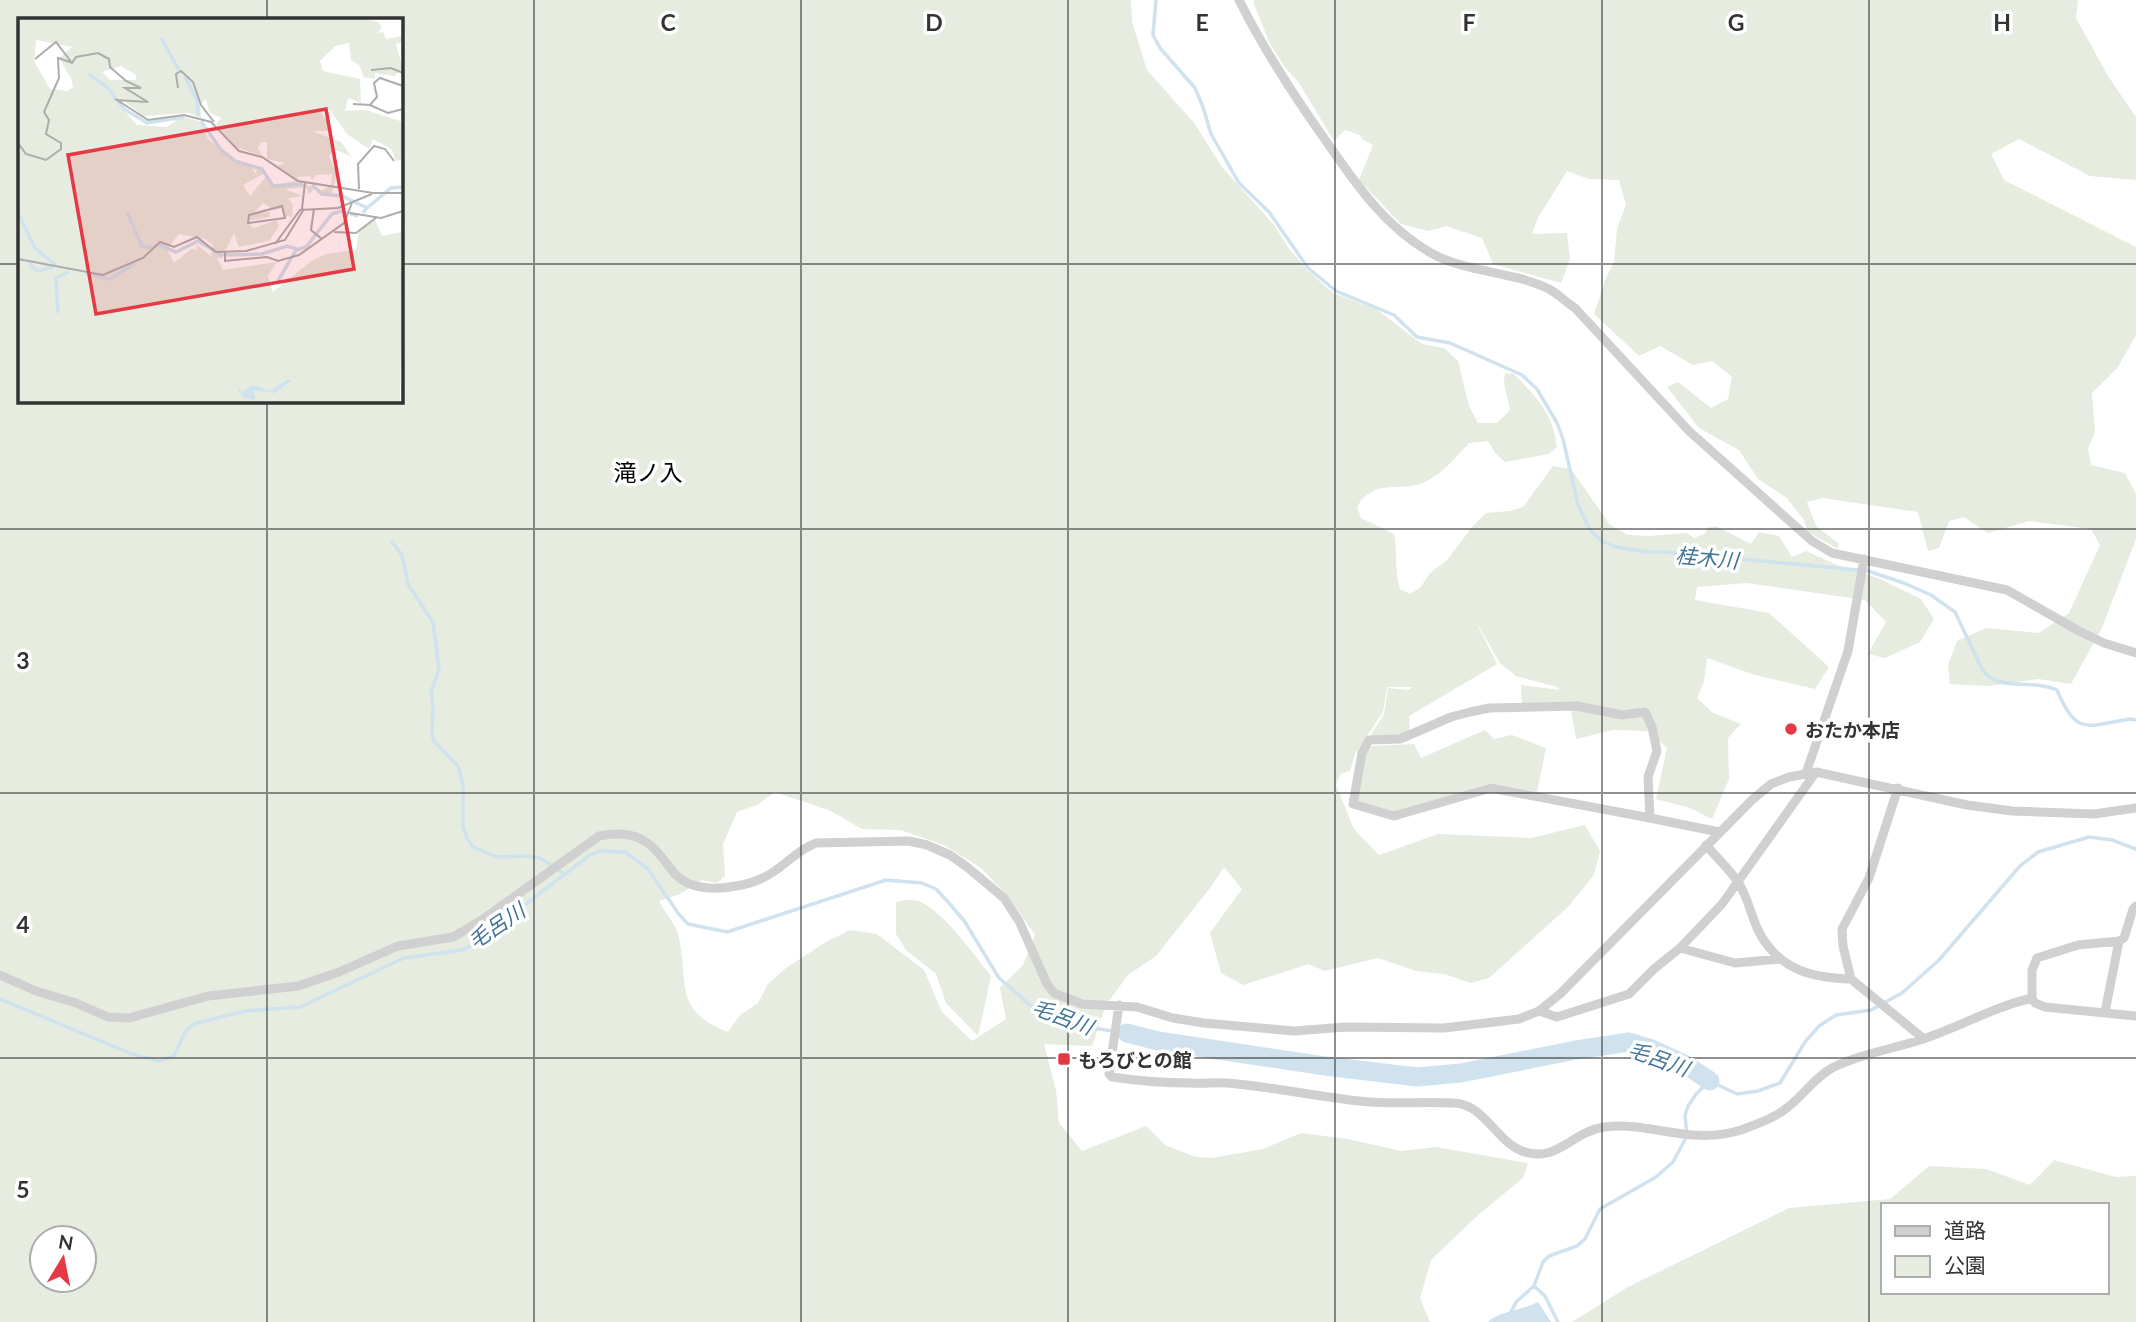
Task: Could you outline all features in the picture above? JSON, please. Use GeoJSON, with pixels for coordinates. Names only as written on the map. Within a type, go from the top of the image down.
{"type":"FeatureCollection","features":[{"type":"Feature","properties":{"kind":"street"},"geometry":{"type":"LineString","coordinates":[[1243,3],[1295,98],[1352,180],[1380,213],[1430,252],[1446,260],[1539,285],[1556,293],[1575,308],[1689,431],[1812,541],[1832,553],[1863,561],[2007,590],[2078,631],[2136,653]]}},
{"type":"Feature","properties":{"kind":"street"},"geometry":{"type":"LineString","coordinates":[[1539,1011],[1558,1017],[1625,996],[1680,948],[1739,883],[1811,773],[1848,651],[1863,561]]}},
{"type":"Feature","properties":{"kind":"street"},"geometry":{"type":"LineString","coordinates":[[1650,818],[1647,777],[1657,751],[1652,727],[1645,712],[1622,715],[1577,706],[1479,710],[1451,717],[1400,739],[1369,740],[1362,753],[1353,804],[1394,816],[1491,788],[1719,832]]}},
{"type":"Feature","properties":{"kind":"street"},"geometry":{"type":"LineString","coordinates":[[0,975],[108,1017],[129,1018],[208,996],[298,986],[339,972],[398,946],[453,937],[482,920],[599,836],[615,833],[646,841],[659,852],[676,876],[699,887],[718,889],[755,881],[775,871],[807,846],[816,843],[909,841],[950,855],[1004,898],[1018,921],[1038,968],[1054,993],[1082,1004],[1204,1023],[1294,1031],[1346,1027],[1444,1028],[1519,1018],[1539,1011],[1560,994],[1719,832],[1771,785],[1811,773],[1898,788],[1967,805],[2012,811],[2094,814],[2136,808]]}},
{"type":"Feature","properties":{"kind":"street"},"geometry":{"type":"LineString","coordinates":[[1851,979],[1842,929],[1869,878],[1898,788]]}},
{"type":"Feature","properties":{"kind":"street"},"geometry":{"type":"LineString","coordinates":[[1706,845],[1739,883],[1760,933],[1781,958],[1803,973],[1851,979],[1924,1039]]}},
{"type":"Feature","properties":{"kind":"street"},"geometry":{"type":"LineString","coordinates":[[2136,906],[2124,938],[2119,941],[2078,945],[2037,958],[2032,970],[2032,998],[2035,1003],[2045,1007],[2136,1016]]}},
{"type":"Feature","properties":{"kind":"street"},"geometry":{"type":"LineString","coordinates":[[2105,1012],[2119,941]]}},
{"type":"Feature","properties":{"kind":"street"},"geometry":{"type":"LineString","coordinates":[[1680,948],[1735,963],[1781,958]]}},
{"type":"Feature","properties":{"kind":"street"},"geometry":{"type":"LineString","coordinates":[[1119,1008],[1109,1074],[1158,1083],[1223,1083],[1273,1087],[1359,1101],[1402,1104],[1457,1103],[1470,1107],[1503,1139],[1520,1150],[1552,1154],[1592,1130],[1611,1127],[1634,1127],[1698,1136],[1740,1130],[1790,1106],[1816,1079],[1830,1069],[1924,1039],[2002,1005],[2032,998]]}},
{"type":"Feature","properties":{"kind":"green space"},"geometry":{"type":"Polygon","coordinates":[[[0,0],[1131,0],[1132,22],[1147,70],[1195,124],[1222,167],[1274,225],[1307,270],[1333,293],[1376,309],[1422,344],[1444,348],[1458,361],[1469,406],[1478,423],[1497,423],[1510,410],[1505,373],[1514,374],[1548,415],[1557,447],[1549,454],[1505,462],[1488,441],[1469,443],[1444,469],[1427,481],[1418,485],[1380,489],[1364,498],[1357,507],[1361,518],[1394,534],[1400,589],[1410,594],[1420,588],[1430,573],[1447,560],[1486,513],[1523,507],[1553,466],[1571,469],[1610,525],[1628,535],[1687,533],[1694,538],[1716,526],[1751,544],[1759,532],[1779,536],[1792,557],[1806,551],[1837,565],[1878,578],[1921,599],[1934,619],[1920,642],[1885,658],[1868,654],[1886,622],[1865,600],[1747,583],[1697,587],[1695,600],[1769,613],[1829,667],[1815,689],[1755,675],[1707,658],[1704,682],[1697,698],[1713,713],[1741,724],[1728,738],[1729,779],[1712,819],[1690,808],[1656,799],[1667,748],[1648,731],[1613,730],[1576,739],[1570,704],[1522,706],[1521,685],[1560,690],[1516,676],[1500,663],[1475,620],[1497,664],[1409,716],[1410,733],[1400,737],[1369,738],[1384,714],[1388,688],[1408,690],[1413,687],[1387,687],[1383,712],[1355,754],[1350,771],[1340,774],[1336,785],[1354,829],[1379,855],[1438,834],[1531,838],[1585,825],[1600,851],[1594,875],[1569,906],[1489,978],[1471,983],[1444,974],[1416,971],[1378,958],[1324,971],[1309,964],[1243,985],[1221,973],[1210,933],[1242,889],[1224,867],[1156,956],[1128,975],[1106,1005],[1092,1046],[1044,1044],[1056,1090],[1059,1123],[1082,1151],[1146,1126],[1165,1145],[1196,1157],[1212,1158],[1263,1149],[1301,1133],[1348,1139],[1401,1151],[1436,1147],[1528,1163],[1523,1178],[1478,1215],[1431,1260],[1420,1298],[1430,1322],[0,1322],[0,0]],[[775,792],[757,805],[737,812],[723,844],[725,876],[717,883],[702,880],[680,894],[659,901],[678,934],[686,993],[698,1014],[728,1032],[740,1015],[758,1003],[768,984],[786,968],[850,930],[877,934],[924,970],[942,1012],[972,1041],[1006,1019],[1000,988],[1023,965],[1035,935],[1008,896],[981,868],[944,845],[900,830],[862,829],[831,811],[775,792]]]}},
{"type":"Feature","properties":{"kind":"green space"},"geometry":{"type":"Polygon","coordinates":[[[1254,0],[2078,0],[2076,18],[2108,76],[2136,117],[2136,180],[2090,176],[2019,139],[1991,154],[2004,180],[2136,247],[2136,335],[2118,367],[2092,393],[2095,432],[2088,448],[2091,465],[2125,473],[2136,494],[2136,539],[2102,628],[2071,684],[2038,679],[1988,686],[1950,684],[1948,665],[1957,641],[1986,628],[2039,633],[2069,613],[2100,545],[2091,529],[2029,521],[1988,533],[1964,517],[1949,521],[1939,548],[1928,551],[1918,512],[1822,498],[1807,502],[1816,526],[1839,544],[1838,549],[1808,532],[1804,520],[1787,498],[1758,479],[1739,450],[1699,428],[1667,387],[1678,382],[1711,408],[1728,399],[1732,377],[1712,361],[1693,365],[1660,346],[1639,356],[1594,314],[1614,261],[1617,229],[1626,205],[1619,180],[1589,179],[1567,171],[1538,218],[1532,234],[1567,233],[1570,259],[1561,283],[1493,264],[1482,238],[1446,226],[1429,231],[1401,224],[1359,180],[1373,145],[1363,140],[1360,135],[1345,130],[1334,141],[1299,83],[1270,44],[1254,0]]]}},
{"type":"Feature","properties":{"kind":"green space"},"geometry":{"type":"Polygon","coordinates":[[[1485,730],[1494,739],[1512,735],[1546,748],[1537,792],[1491,783],[1394,812],[1357,801],[1365,754],[1372,746],[1414,744],[1421,758],[1485,730]]]}},
{"type":"Feature","properties":{"kind":"green space"},"geometry":{"type":"Polygon","coordinates":[[[896,902],[921,902],[940,915],[991,976],[978,1036],[946,1003],[936,974],[906,950],[896,934],[896,902]]]}},
{"type":"Feature","properties":{"kind":"green space"},"geometry":{"type":"Polygon","coordinates":[[[2054,1160],[2116,1177],[2136,1176],[2136,1322],[1572,1322],[1628,1287],[1789,1208],[1890,1199],[1929,1166],[1986,1169],[2030,1185],[2054,1160]]]}},
{"type":"Feature","properties":{"kind":"water"},"geometry":{"type":"Polygon","coordinates":[[[1538,1302],[1551,1322],[1488,1322],[1498,1316],[1538,1302]]]}},
{"type":"Feature","properties":{"kind":"waterway","name":"桂木川"},"geometry":{"type":"LineString","coordinates":[[1156,0],[1153,35],[1160,48],[1195,88],[1211,134],[1239,183],[1269,212],[1308,268],[1336,291],[1394,315],[1417,337],[1450,343],[1522,375],[1537,389],[1557,423],[1578,505],[1590,530],[1602,541],[1616,547],[1647,552],[1868,571],[1904,583],[1931,595],[1955,612],[1982,669],[1997,681],[2057,690],[2071,716],[2085,725],[2136,720]]}},
{"type":"Feature","properties":{"kind":"waterway"},"geometry":{"type":"LineString","coordinates":[[392,542],[402,555],[408,584],[433,622],[439,669],[431,692],[432,734],[434,741],[458,766],[463,784],[463,827],[467,838],[473,847],[497,857],[540,858],[565,874]]}},
{"type":"Feature","properties":{"kind":"waterway","name":"毛呂川"},"geometry":{"type":"LineString","coordinates":[[1506,1322],[1516,1302],[1534,1286],[1543,1262],[1549,1256],[1577,1246],[1585,1239],[1600,1209],[1656,1177],[1673,1162],[1687,1136],[1685,1115],[1688,1106],[1710,1081],[1737,1094],[1758,1091],[1780,1083],[1805,1042],[1819,1026],[1836,1015],[1871,1010],[1902,993],[1939,960],[2020,866],[2038,852],[2089,837],[2112,840],[2136,849]]}},
{"type":"Feature","properties":{"kind":"waterway","name":"毛呂川"},"geometry":{"type":"LineString","coordinates":[[0,999],[132,1054],[159,1061],[174,1056],[185,1032],[197,1023],[245,1011],[300,1007],[404,958],[462,950],[471,946],[590,855],[600,851],[625,852],[648,869],[688,924],[727,932],[886,880],[922,883],[936,889],[949,903],[965,922],[999,978],[1031,1006],[1050,1010],[1085,1027],[1127,1033]]}},
{"type":"Feature","properties":{"kind":"waterway","name":"毛呂川"},"geometry":{"type":"LineString","coordinates":[[1127,1033],[1158,1041],[1417,1077],[1461,1073],[1629,1042],[1686,1065],[1710,1081]]}},
{"type":"Feature","properties":{"kind":"waterway"},"geometry":{"type":"LineString","coordinates":[[1534,1286],[1545,1296],[1558,1322]]}},
{"type":"Feature","properties":{"kind":"place","name":"おたか本店"},"geometry":{"type":"Point","coordinates":[1791,729]}},
{"type":"Feature","properties":{"kind":"place","name":"もろびとの館"},"geometry":{"type":"Point","coordinates":[1064,1059]}},
{"type":"Feature","properties":{"kind":"district","name":"滝ノ入"},"geometry":{"type":"Point","coordinates":[648,472]}}]}
